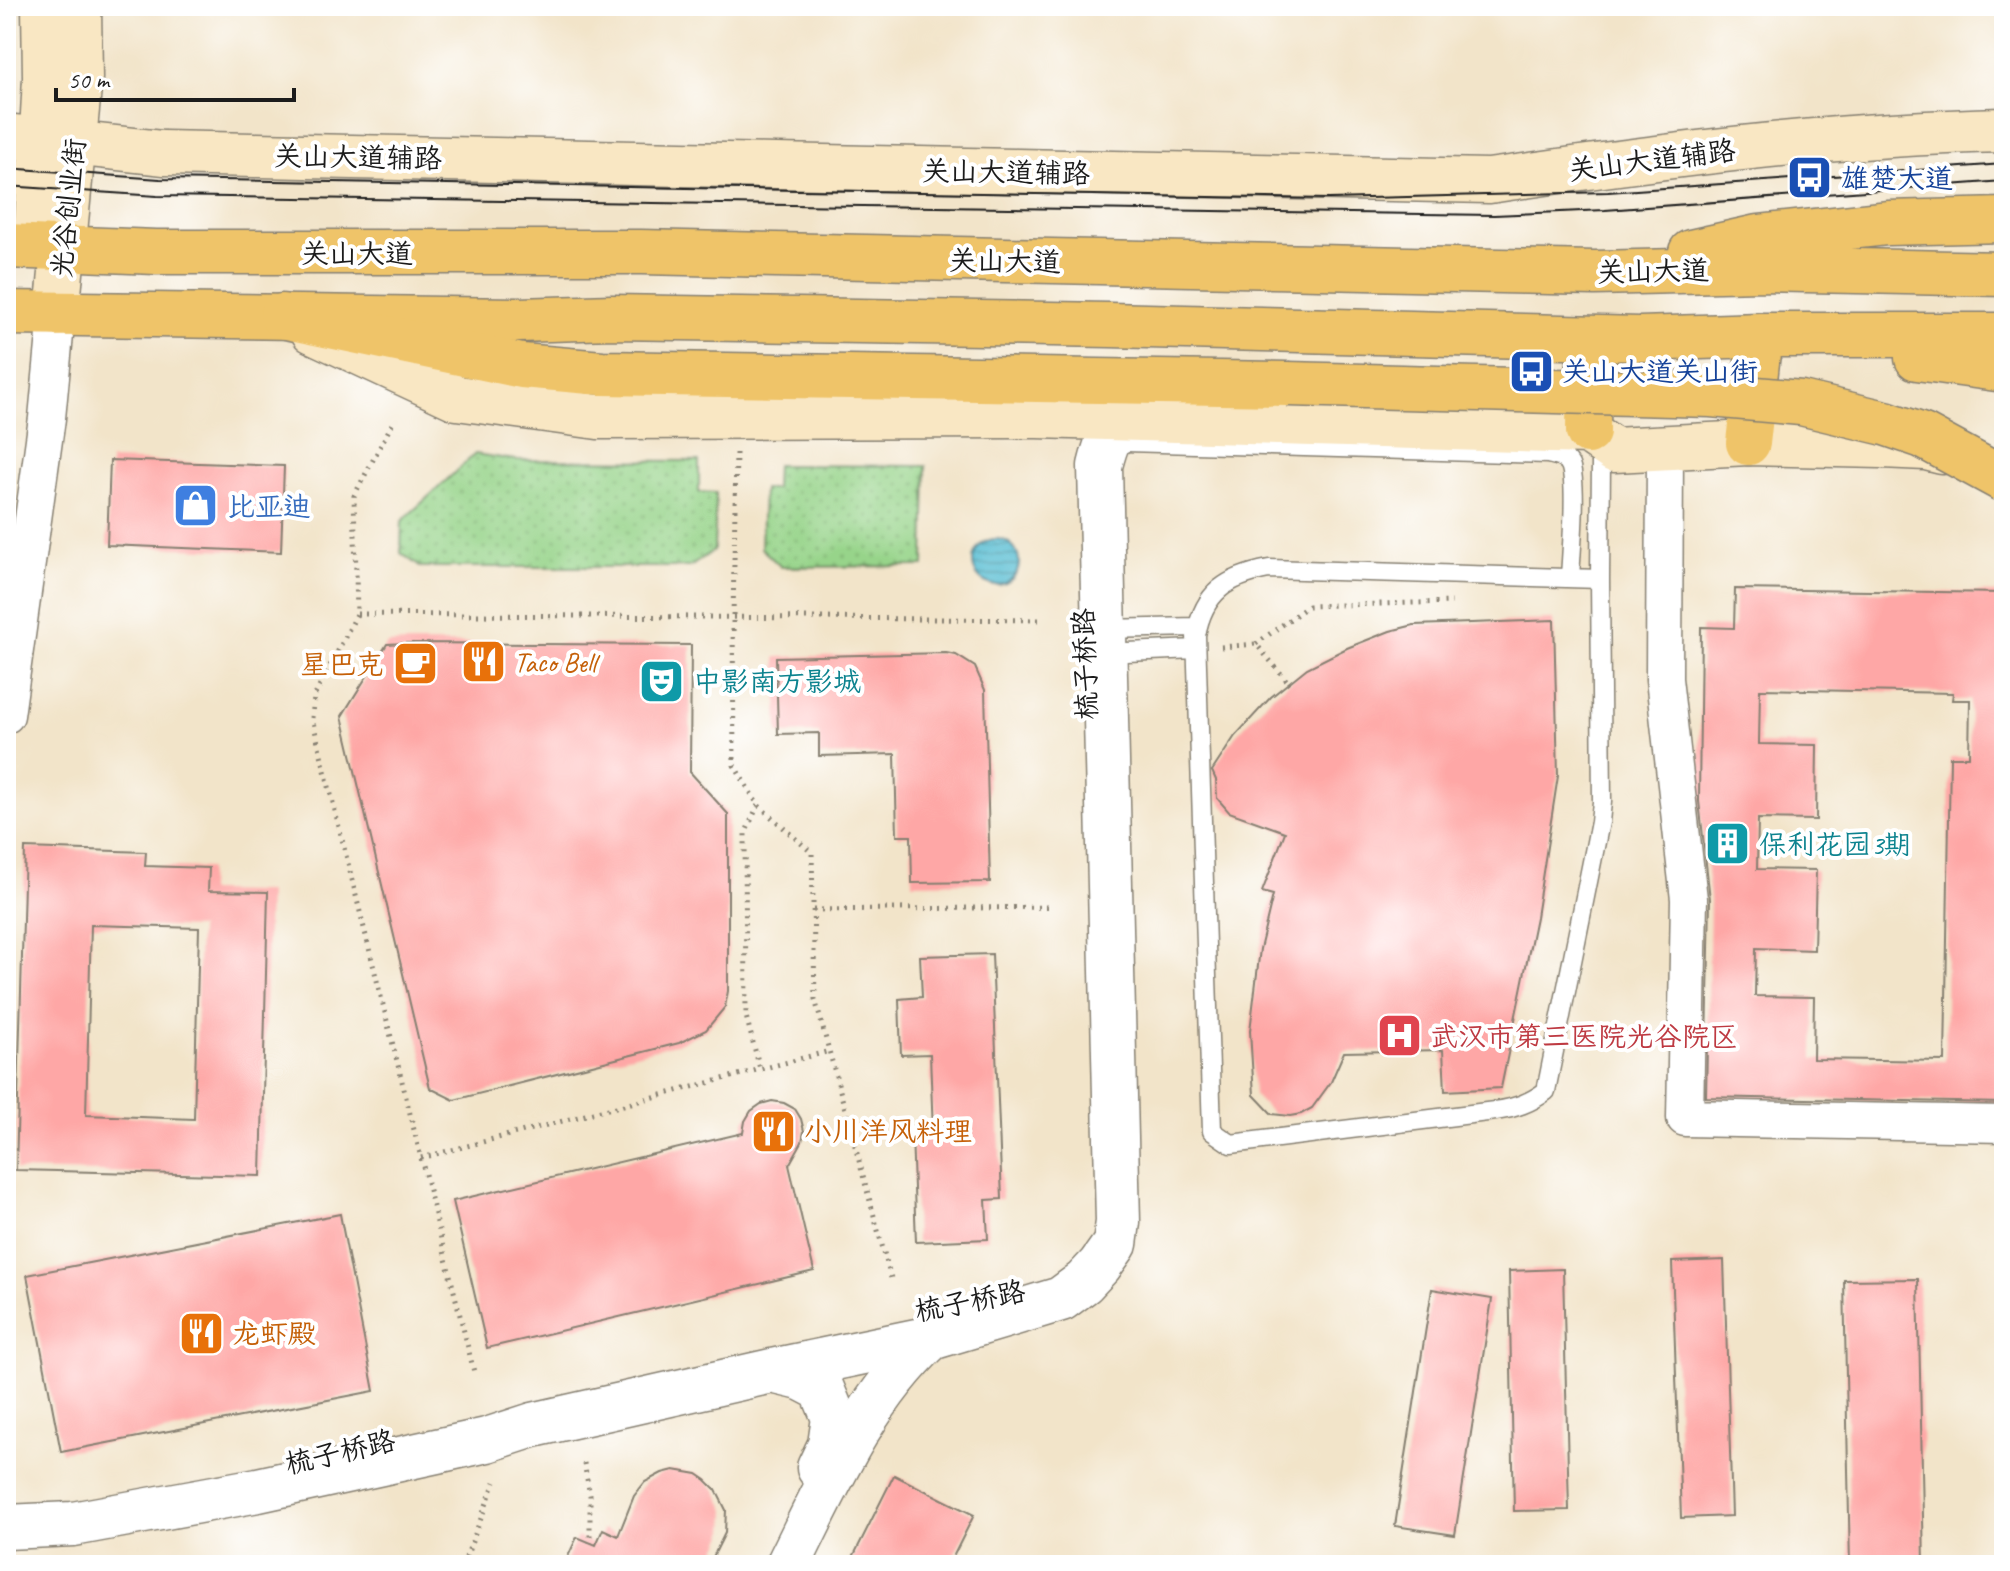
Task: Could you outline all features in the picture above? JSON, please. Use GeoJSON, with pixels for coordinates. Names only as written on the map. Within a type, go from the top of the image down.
{"type":"FeatureCollection","features":[{"type":"Feature","properties":{"kind":"main road","name":"光谷创业街"},"geometry":{"type":"LineString","coordinates":[[32,313],[45,78],[44,6]]}},
{"type":"Feature","properties":{"kind":"main road","name":"光谷创业街"},"geometry":{"type":"LineString","coordinates":[[40,140],[80,78],[79,6]]}},
{"type":"Feature","properties":{"kind":"main road","name":"关山大道辅路"},"geometry":{"type":"LineString","coordinates":[[40,140],[163,153],[1489,181],[1652,158],[1913,132],[2004,130]]}},
{"type":"Feature","properties":{"kind":"main road"},"geometry":{"type":"LineString","coordinates":[[1595,273],[1758,237],[1888,223],[2004,220]]}},
{"type":"Feature","properties":{"kind":"main road","name":"关山大道"},"geometry":{"type":"LineString","coordinates":[[35,247],[172,252],[641,252],[1595,273],[1761,269],[2004,274]]}},
{"type":"Feature","properties":{"kind":"main road"},"geometry":{"type":"LineString","coordinates":[[32,313],[519,320],[612,317],[1590,338],[2004,335]]}},
{"type":"Feature","properties":{"kind":"main road"},"geometry":{"type":"LineString","coordinates":[[282,316],[522,366],[602,373],[1288,384],[1711,395],[1801,403],[1885,423],[1923,436],[2004,480]]}},
{"type":"Feature","properties":{"kind":"main road"},"geometry":{"type":"LineString","coordinates":[[282,316],[457,398],[598,417],[1037,416],[1601,441],[1665,447],[1748,443],[1926,448],[2004,469]]}},
{"type":"Feature","properties":{"kind":"main road"},"geometry":{"type":"LineString","coordinates":[[1760,335],[2004,370]]}},
{"type":"Feature","properties":{"kind":"main road"},"geometry":{"type":"LineString","coordinates":[[1748,443],[1760,335]]}},
{"type":"Feature","properties":{"kind":"main road"},"geometry":{"type":"LineString","coordinates":[[1590,338],[1601,441]]}},
{"type":"Feature","properties":{"kind":"street"},"geometry":{"type":"LineString","coordinates":[[6,576],[26,413],[32,313]]}},
{"type":"Feature","properties":{"kind":"street"},"geometry":{"type":"LineString","coordinates":[[6,715],[47,418],[32,313]]}},
{"type":"Feature","properties":{"kind":"street","name":"梳子桥路"},"geometry":{"type":"LineString","coordinates":[[6,1514],[256,1472],[483,1418],[526,1400],[840,1328],[983,1297],[1024,1292],[1045,1285],[1061,1274],[1090,1241],[1098,1219],[1100,1199],[1077,459],[1071,438],[1060,425],[1037,416]]}},
{"type":"Feature","properties":{"kind":"street"},"geometry":{"type":"LineString","coordinates":[[1084,637],[1100,440],[1121,427],[1148,420]]}},
{"type":"Feature","properties":{"kind":"street"},"geometry":{"type":"LineString","coordinates":[[1665,447],[1664,679],[1689,899],[1685,1118],[2004,1124]]}},
{"type":"Feature","properties":{"kind":"street","name":"梳子桥路"},"geometry":{"type":"LineString","coordinates":[[6,1527],[73,1524],[258,1490],[487,1440],[533,1425],[931,1338],[1061,1299],[1084,1282],[1115,1244],[1118,1193],[1084,637]]}},
{"type":"Feature","properties":{"kind":"street"},"geometry":{"type":"LineString","coordinates":[[788,1565],[852,1436],[908,1360],[931,1338]]}},
{"type":"Feature","properties":{"kind":"street"},"geometry":{"type":"LineString","coordinates":[[769,1565],[830,1445],[834,1418],[822,1389],[801,1378],[772,1371]]}},
{"type":"Feature","properties":{"kind":"lane"},"geometry":{"type":"LineString","coordinates":[[1100,440],[1548,454],[1565,459],[1570,466],[1573,485],[1570,578]]}},
{"type":"Feature","properties":{"kind":"lane"},"geometry":{"type":"LineString","coordinates":[[1600,579],[1269,569],[1247,573],[1211,596],[1200,613],[1196,649],[1212,1131],[1231,1144],[1517,1107],[1546,1091],[1602,802],[1601,441]]}},
{"type":"Feature","properties":{"kind":"lane"},"geometry":{"type":"LineString","coordinates":[[1084,637],[1197,627]]}},
{"type":"Feature","properties":{"kind":"lane"},"geometry":{"type":"LineString","coordinates":[[1084,637],[1196,649]]}},
{"type":"Feature","properties":{"kind":"path"},"geometry":{"type":"LineString","coordinates":[[392,424],[354,496],[357,614],[314,697],[312,718],[474,1372]]}},
{"type":"Feature","properties":{"kind":"path"},"geometry":{"type":"LineString","coordinates":[[736,447],[734,765],[758,805],[812,853],[815,999],[892,1282]]}},
{"type":"Feature","properties":{"kind":"path"},"geometry":{"type":"LineString","coordinates":[[1196,649],[1256,644],[1308,606],[1463,602]]}},
{"type":"Feature","properties":{"kind":"path"},"geometry":{"type":"LineString","coordinates":[[357,614],[733,617],[1084,637]]}},
{"type":"Feature","properties":{"kind":"path"},"geometry":{"type":"LineString","coordinates":[[1256,644],[1289,683]]}},
{"type":"Feature","properties":{"kind":"path"},"geometry":{"type":"LineString","coordinates":[[758,805],[745,834],[746,1016],[760,1069]]}},
{"type":"Feature","properties":{"kind":"path"},"geometry":{"type":"LineString","coordinates":[[813,910],[1052,907]]}},
{"type":"Feature","properties":{"kind":"path"},"geometry":{"type":"LineString","coordinates":[[421,1158],[830,1051]]}},
{"type":"Feature","properties":{"kind":"path"},"geometry":{"type":"LineString","coordinates":[[584,1463],[590,1495],[590,1543]]}},
{"type":"Feature","properties":{"kind":"path"},"geometry":{"type":"LineString","coordinates":[[463,1565],[495,1482]]}},
{"type":"Feature","properties":{"kind":"green space"},"geometry":{"type":"Polygon","coordinates":[[[475,454],[515,460],[699,461],[699,492],[716,493],[714,550],[690,567],[420,567],[401,553],[402,521],[475,454]]]}},
{"type":"Feature","properties":{"kind":"green space"},"geometry":{"type":"Polygon","coordinates":[[[776,465],[926,466],[924,566],[781,567],[761,548],[763,489],[775,489],[776,465]]]}},
{"type":"Feature","properties":{"kind":"water"},"geometry":{"type":"Polygon","coordinates":[[[996,539],[1005,540],[1012,546],[1018,553],[1018,571],[1012,578],[1005,584],[996,585],[987,584],[980,578],[974,571],[973,562],[974,553],[980,546],[987,540],[996,539]]]}},
{"type":"Feature","properties":{"kind":"building","name":"比亚迪"},"geometry":{"type":"Polygon","coordinates":[[[110,460],[284,466],[281,552],[107,545],[110,460]]]}},
{"type":"Feature","properties":{"kind":"building","name":"保利花园3期"},"geometry":{"type":"Polygon","coordinates":[[[1735,589],[2004,593],[2004,1103],[1706,1097],[1710,899],[1699,801],[1701,627],[1734,628],[1735,589]],[[1760,689],[1759,744],[1817,745],[1816,820],[1758,819],[1757,869],[1816,870],[1814,950],[1756,948],[1755,996],[1814,997],[1813,1059],[1945,1061],[1950,757],[1969,757],[1970,700],[1952,700],[1953,693],[1760,689]]]}},
{"type":"Feature","properties":{"kind":"building"},"geometry":{"type":"Polygon","coordinates":[[[1554,620],[1558,776],[1536,917],[1501,1088],[1445,1091],[1443,1050],[1344,1052],[1331,1082],[1312,1108],[1290,1116],[1272,1114],[1254,1095],[1250,1031],[1260,949],[1273,895],[1262,892],[1285,832],[1229,812],[1217,798],[1212,771],[1235,736],[1271,697],[1307,668],[1347,648],[1414,625],[1554,620]]]}},
{"type":"Feature","properties":{"kind":"building"},"geometry":{"type":"Polygon","coordinates":[[[387,644],[691,645],[690,772],[728,814],[728,991],[725,1007],[706,1030],[679,1043],[454,1100],[430,1088],[342,716],[387,644]]]}},
{"type":"Feature","properties":{"kind":"building"},"geometry":{"type":"Polygon","coordinates":[[[956,655],[975,667],[985,690],[990,882],[912,883],[911,836],[897,836],[895,754],[819,756],[819,733],[778,734],[776,657],[956,655]]]}},
{"type":"Feature","properties":{"kind":"building"},"geometry":{"type":"Polygon","coordinates":[[[25,848],[146,852],[145,866],[209,868],[208,891],[268,892],[261,1176],[16,1170],[25,848]],[[91,925],[86,1115],[194,1119],[199,928],[91,925]]]}},
{"type":"Feature","properties":{"kind":"building"},"geometry":{"type":"Polygon","coordinates":[[[992,954],[1002,1199],[986,1200],[988,1239],[916,1242],[912,1134],[933,1133],[930,1054],[901,1055],[899,999],[922,997],[920,956],[992,954]]]}},
{"type":"Feature","properties":{"kind":"building"},"geometry":{"type":"Polygon","coordinates":[[[772,1101],[795,1109],[804,1131],[802,1142],[789,1165],[814,1271],[487,1348],[453,1201],[743,1133],[751,1111],[772,1101]]]}},
{"type":"Feature","properties":{"kind":"building","name":"龙虾殿"},"geometry":{"type":"Polygon","coordinates":[[[340,1214],[374,1391],[61,1452],[27,1275],[340,1214]]]}},
{"type":"Feature","properties":{"kind":"building"},"geometry":{"type":"Polygon","coordinates":[[[1724,1260],[1732,1516],[1681,1518],[1672,1262],[1724,1260]]]}},
{"type":"Feature","properties":{"kind":"building"},"geometry":{"type":"Polygon","coordinates":[[[1563,1269],[1569,1510],[1514,1511],[1509,1271],[1563,1269]]]}},
{"type":"Feature","properties":{"kind":"building"},"geometry":{"type":"Polygon","coordinates":[[[1918,1279],[1924,1565],[1850,1565],[1844,1280],[1918,1279]]]}},
{"type":"Feature","properties":{"kind":"building"},"geometry":{"type":"Polygon","coordinates":[[[1432,1289],[1492,1299],[1455,1535],[1395,1526],[1432,1289]]]}},
{"type":"Feature","properties":{"kind":"building"},"geometry":{"type":"Polygon","coordinates":[[[674,1470],[697,1474],[706,1480],[716,1490],[726,1510],[725,1533],[709,1565],[564,1565],[577,1537],[596,1545],[603,1529],[618,1536],[634,1496],[645,1482],[674,1470]]]}},
{"type":"Feature","properties":{"kind":"building"},"geometry":{"type":"Polygon","coordinates":[[[894,1475],[974,1515],[949,1565],[849,1565],[894,1475]]]}},
{"type":"Feature","properties":{"kind":"tram line"},"geometry":{"type":"LineString","coordinates":[[6,168],[160,179],[1329,199],[1608,192],[2004,164]]}},
{"type":"Feature","properties":{"kind":"tram line"},"geometry":{"type":"LineString","coordinates":[[6,186],[157,196],[1494,215],[2004,181]]}},
{"type":"Feature","properties":{"kind":"place","name":"雄楚大道"},"geometry":{"type":"Point","coordinates":[1810,178]}},
{"type":"Feature","properties":{"kind":"place","name":"关山大道关山街"},"geometry":{"type":"Point","coordinates":[1531,371]}},
{"type":"Feature","properties":{"kind":"place","name":"比亚迪"},"geometry":{"type":"Point","coordinates":[196,506]}},
{"type":"Feature","properties":{"kind":"place","name":"Taco Bell"},"geometry":{"type":"Point","coordinates":[483,662]}},
{"type":"Feature","properties":{"kind":"place","name":"星巴克"},"geometry":{"type":"Point","coordinates":[415,664]}},
{"type":"Feature","properties":{"kind":"place","name":"中影南方影城"},"geometry":{"type":"Point","coordinates":[662,681]}},
{"type":"Feature","properties":{"kind":"place","name":"保利花园3期"},"geometry":{"type":"Point","coordinates":[1728,844]}},
{"type":"Feature","properties":{"kind":"place","name":"武汉市第三医院光谷院区"},"geometry":{"type":"Point","coordinates":[1399,1036]}},
{"type":"Feature","properties":{"kind":"place","name":"小川洋风料理"},"geometry":{"type":"Point","coordinates":[773,1131]}},
{"type":"Feature","properties":{"kind":"place","name":"龙虾殿"},"geometry":{"type":"Point","coordinates":[201,1333]}}]}
